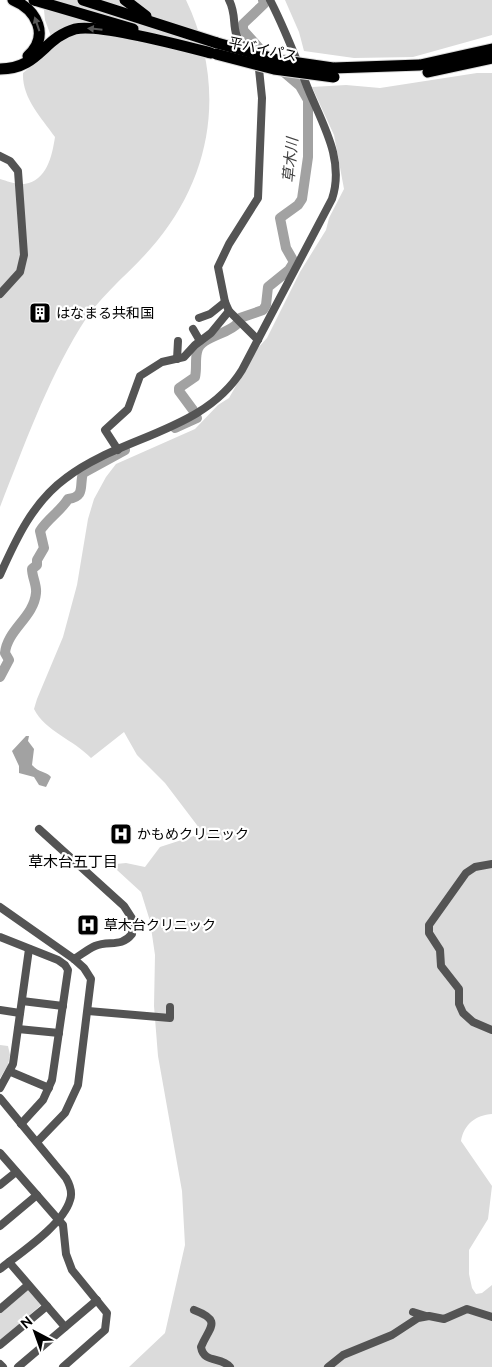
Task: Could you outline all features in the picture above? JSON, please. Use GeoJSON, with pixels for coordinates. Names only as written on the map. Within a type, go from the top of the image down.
{"type":"FeatureCollection","features":[{"type":"Feature","properties":{"kind":"highway"},"geometry":{"type":"LineString","coordinates":[[0,64],[12,63],[27,56],[35,50],[40,39],[36,19],[31,11],[13,0]]}},
{"type":"Feature","properties":{"kind":"highway","name":"平バイパス"},"geometry":{"type":"LineString","coordinates":[[34,0],[215,50],[278,60],[333,72],[424,72],[492,58]]}},
{"type":"Feature","properties":{"kind":"highway","name":"平バイパス"},"geometry":{"type":"LineString","coordinates":[[83,0],[176,31],[215,50]]}},
{"type":"Feature","properties":{"kind":"highway"},"geometry":{"type":"LineString","coordinates":[[125,0],[147,16],[176,31]]}},
{"type":"Feature","properties":{"kind":"highway"},"geometry":{"type":"LineString","coordinates":[[0,70],[20,68],[33,60],[48,45],[62,35],[76,29],[98,29],[215,50]]}},
{"type":"Feature","properties":{"kind":"highway","name":"平バイパス"},"geometry":{"type":"LineString","coordinates":[[333,72],[420,66],[492,49]]}},
{"type":"Feature","properties":{"kind":"street"},"geometry":{"type":"LineString","coordinates":[[229,0],[233,9],[234,35],[259,69],[262,98],[258,198],[218,267],[225,302],[229,311],[258,340]]}},
{"type":"Feature","properties":{"kind":"street"},"geometry":{"type":"LineString","coordinates":[[0,574],[20,532],[48,494],[81,468],[177,424],[214,402],[234,383],[332,199],[336,187],[336,171],[329,137],[290,40],[270,0]]}},
{"type":"Feature","properties":{"kind":"street"},"geometry":{"type":"LineString","coordinates":[[0,156],[10,161],[18,171],[24,255],[20,272],[0,294]]}},
{"type":"Feature","properties":{"kind":"street"},"geometry":{"type":"LineString","coordinates":[[199,318],[210,314],[225,302]]}},
{"type":"Feature","properties":{"kind":"street"},"geometry":{"type":"LineString","coordinates":[[118,450],[105,430],[128,409],[140,376],[162,362],[180,361],[200,341],[211,334],[229,311]]}},
{"type":"Feature","properties":{"kind":"street"},"geometry":{"type":"LineString","coordinates":[[192,329],[200,341]]}},
{"type":"Feature","properties":{"kind":"street"},"geometry":{"type":"LineString","coordinates":[[178,341],[180,361]]}},
{"type":"Feature","properties":{"kind":"street"},"geometry":{"type":"LineString","coordinates":[[39,829],[124,906],[133,920],[132,934],[126,941],[117,944],[94,946],[74,959]]}},
{"type":"Feature","properties":{"kind":"street"},"geometry":{"type":"LineString","coordinates":[[492,864],[475,867],[466,874],[429,925],[428,930],[440,950],[441,966],[458,986],[459,1004],[463,1013],[473,1022],[492,1030]]}},
{"type":"Feature","properties":{"kind":"street"},"geometry":{"type":"LineString","coordinates":[[0,907],[74,959],[84,968],[91,979],[78,1085],[73,1099],[54,1127],[37,1142]]}},
{"type":"Feature","properties":{"kind":"street"},"geometry":{"type":"LineString","coordinates":[[0,937],[65,965],[68,970],[56,1060],[49,1088],[43,1100],[21,1124]]}},
{"type":"Feature","properties":{"kind":"street"},"geometry":{"type":"LineString","coordinates":[[0,1088],[11,1072],[29,949]]}},
{"type":"Feature","properties":{"kind":"street"},"geometry":{"type":"LineString","coordinates":[[22,1001],[63,1006]]}},
{"type":"Feature","properties":{"kind":"street"},"geometry":{"type":"LineString","coordinates":[[88,1012],[170,1018],[170,1007]]}},
{"type":"Feature","properties":{"kind":"street"},"geometry":{"type":"LineString","coordinates":[[0,1010],[20,1012]]}},
{"type":"Feature","properties":{"kind":"street"},"geometry":{"type":"LineString","coordinates":[[18,1029],[59,1033]]}},
{"type":"Feature","properties":{"kind":"street"},"geometry":{"type":"LineString","coordinates":[[11,1072],[49,1088]]}},
{"type":"Feature","properties":{"kind":"street"},"geometry":{"type":"LineString","coordinates":[[0,1098],[66,1178],[71,1190],[70,1200],[59,1220],[0,1269]]}},
{"type":"Feature","properties":{"kind":"street"},"geometry":{"type":"LineString","coordinates":[[0,1153],[63,1224],[66,1254],[72,1270],[107,1313],[105,1330],[63,1367]]}},
{"type":"Feature","properties":{"kind":"street"},"geometry":{"type":"LineString","coordinates":[[0,1185],[16,1172]]}},
{"type":"Feature","properties":{"kind":"street"},"geometry":{"type":"LineString","coordinates":[[0,1226],[36,1195]]}},
{"type":"Feature","properties":{"kind":"street"},"geometry":{"type":"LineString","coordinates":[[9,1262],[65,1327]]}},
{"type":"Feature","properties":{"kind":"street"},"geometry":{"type":"LineString","coordinates":[[0,1308],[28,1285]]}},
{"type":"Feature","properties":{"kind":"street"},"geometry":{"type":"LineString","coordinates":[[18,1367],[97,1300]]}},
{"type":"Feature","properties":{"kind":"street"},"geometry":{"type":"LineString","coordinates":[[0,1345],[47,1306]]}},
{"type":"Feature","properties":{"kind":"street"},"geometry":{"type":"LineString","coordinates":[[413,1312],[442,1320],[465,1309],[471,1309],[492,1317]]}},
{"type":"Feature","properties":{"kind":"street"},"geometry":{"type":"LineString","coordinates":[[194,1310],[206,1315],[212,1323],[212,1328],[202,1347],[204,1354],[210,1359],[224,1362],[230,1367]]}},
{"type":"Feature","properties":{"kind":"street"},"geometry":{"type":"LineString","coordinates":[[328,1367],[343,1355],[392,1335],[418,1318],[426,1316]]}},
{"type":"Feature","properties":{"kind":"street"},"geometry":{"type":"LineString","coordinates":[[0,1364],[3,1367]]}},
{"type":"Feature","properties":{"kind":"shaded area"},"geometry":{"type":"Polygon","coordinates":[[[43,0],[186,0],[198,31],[206,62],[209,94],[208,125],[202,155],[191,185],[176,214],[148,252],[97,304],[68,349],[36,416],[0,507],[0,179],[18,184],[32,182],[43,173],[52,152],[55,137],[29,99],[23,73],[55,47],[45,20],[43,0]]]}},
{"type":"Feature","properties":{"kind":"shaded area"},"geometry":{"type":"Polygon","coordinates":[[[285,0],[492,0],[492,35],[413,57],[354,58],[304,51],[299,32],[285,0]]]}},
{"type":"Feature","properties":{"kind":"shaded area"},"geometry":{"type":"Polygon","coordinates":[[[477,73],[492,73],[492,1114],[476,1118],[468,1125],[461,1141],[492,1186],[488,1219],[469,1250],[469,1274],[472,1288],[476,1294],[482,1293],[492,1285],[492,1367],[129,1367],[165,1333],[185,1245],[182,1191],[158,1056],[154,1006],[155,955],[150,921],[141,892],[117,870],[116,864],[126,863],[145,867],[160,847],[203,833],[165,783],[137,755],[124,732],[91,758],[45,723],[34,709],[63,637],[77,585],[88,519],[94,499],[106,477],[116,464],[195,429],[218,405],[229,398],[257,349],[267,338],[300,272],[326,230],[329,218],[344,189],[334,135],[312,87],[346,85],[380,88],[477,73]]]}},
{"type":"Feature","properties":{"kind":"shaded area"},"geometry":{"type":"Polygon","coordinates":[[[26,736],[29,736],[28,741],[34,749],[32,765],[51,777],[46,787],[39,785],[34,777],[19,773],[19,766],[12,751],[26,736]]]}},
{"type":"Feature","properties":{"kind":"shaded area"},"geometry":{"type":"Polygon","coordinates":[[[0,1045],[8,1046],[10,1055],[8,1065],[0,1078],[0,1045]]]}},
{"type":"Feature","properties":{"kind":"shaded area"},"geometry":{"type":"Polygon","coordinates":[[[28,1290],[41,1305],[0,1341],[0,1314],[28,1290]]]}},
{"type":"Feature","properties":{"kind":"waterway","name":"草木川"},"geometry":{"type":"LineString","coordinates":[[263,0],[264,4],[243,24],[243,30],[268,58]]}},
{"type":"Feature","properties":{"kind":"waterway","name":"草木川"},"geometry":{"type":"LineString","coordinates":[[240,318],[263,310],[266,305],[268,287],[289,270],[294,262],[286,248],[280,218],[298,205],[302,199],[308,157],[308,100],[300,86],[279,68]]}},
{"type":"Feature","properties":{"kind":"waterway","name":"草木川"},"geometry":{"type":"LineString","coordinates":[[193,410],[179,391],[179,388],[195,377],[196,355],[199,347],[203,342],[238,323]]}},
{"type":"Feature","properties":{"kind":"waterway","name":"草木川"},"geometry":{"type":"LineString","coordinates":[[175,428],[197,418]]}},
{"type":"Feature","properties":{"kind":"waterway","name":"草木川"},"geometry":{"type":"LineString","coordinates":[[0,677],[9,660],[5,653],[10,637],[34,602],[36,590],[32,569],[37,565],[37,560],[44,548],[40,531],[68,499],[74,498],[80,493],[83,473],[125,450]]}},
{"type":"Feature","properties":{"kind":"place","name":"はなまる共和国"},"geometry":{"type":"Point","coordinates":[40,313]}},
{"type":"Feature","properties":{"kind":"place","name":"かもめクリニック"},"geometry":{"type":"Point","coordinates":[121,834]}},
{"type":"Feature","properties":{"kind":"place","name":"草木台クリニック"},"geometry":{"type":"Point","coordinates":[88,925]}},
{"type":"Feature","properties":{"kind":"district","name":"草木台五丁目"},"geometry":{"type":"Point","coordinates":[73,861]}}]}
